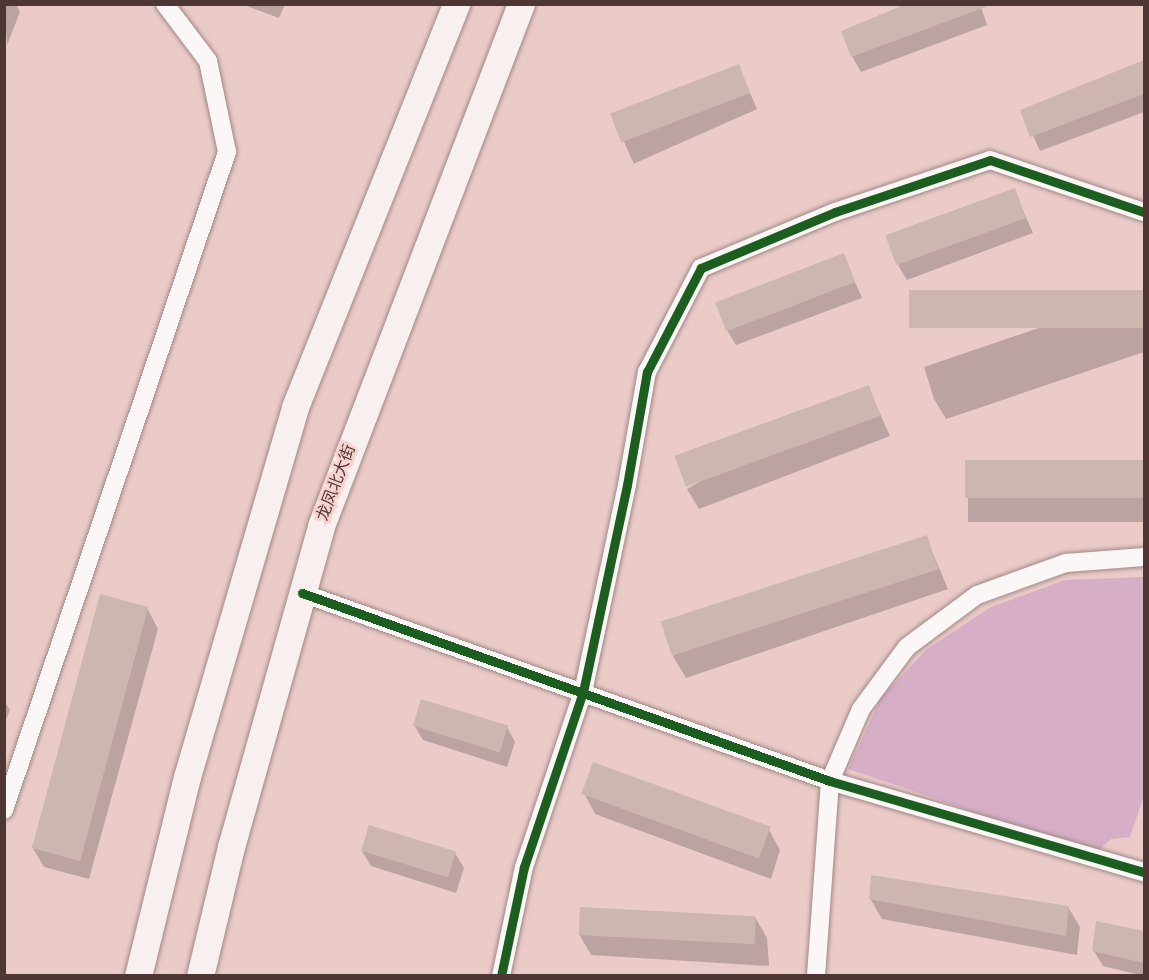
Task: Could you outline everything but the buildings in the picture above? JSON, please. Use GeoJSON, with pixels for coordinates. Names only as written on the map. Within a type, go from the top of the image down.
{"type":"FeatureCollection","features":[{"type":"Feature","properties":{"kind":"main road"},"geometry":{"type":"LineString","coordinates":[[138,975],[187,777],[295,407],[456,4]]}},
{"type":"Feature","properties":{"kind":"main road","name":"龙凤北大街"},"geometry":{"type":"LineString","coordinates":[[200,975],[231,847],[321,526],[521,4]]}},
{"type":"Feature","properties":{"kind":"street"},"geometry":{"type":"LineString","coordinates":[[4,810],[227,152],[208,61],[165,4]]}},
{"type":"Feature","properties":{"kind":"street"},"geometry":{"type":"LineString","coordinates":[[501,975],[524,867],[583,692],[647,372],[701,268],[835,212],[990,160],[1144,212]]}},
{"type":"Feature","properties":{"kind":"street"},"geometry":{"type":"LineString","coordinates":[[816,975],[830,781],[861,709],[907,647],[977,595],[1066,563],[1144,557]]}},
{"type":"Feature","properties":{"kind":"street"},"geometry":{"type":"LineString","coordinates":[[302,593],[830,781],[1144,872]]}},
{"type":"Feature","properties":{"kind":"shaded area"},"geometry":{"type":"Polygon","coordinates":[[[1144,577],[1144,795],[1130,837],[1111,839],[1096,853],[848,769],[881,698],[927,649],[991,607],[1065,580],[1144,577]]]}},
{"type":"Feature","properties":{"kind":"cycle path"},"geometry":{"type":"LineString","coordinates":[[501,976],[524,867],[583,692],[627,485],[647,372],[701,268],[835,212],[990,160],[1144,212]]}},
{"type":"Feature","properties":{"kind":"cycle path"},"geometry":{"type":"LineString","coordinates":[[302,593],[830,781],[1144,872]]}}]}
